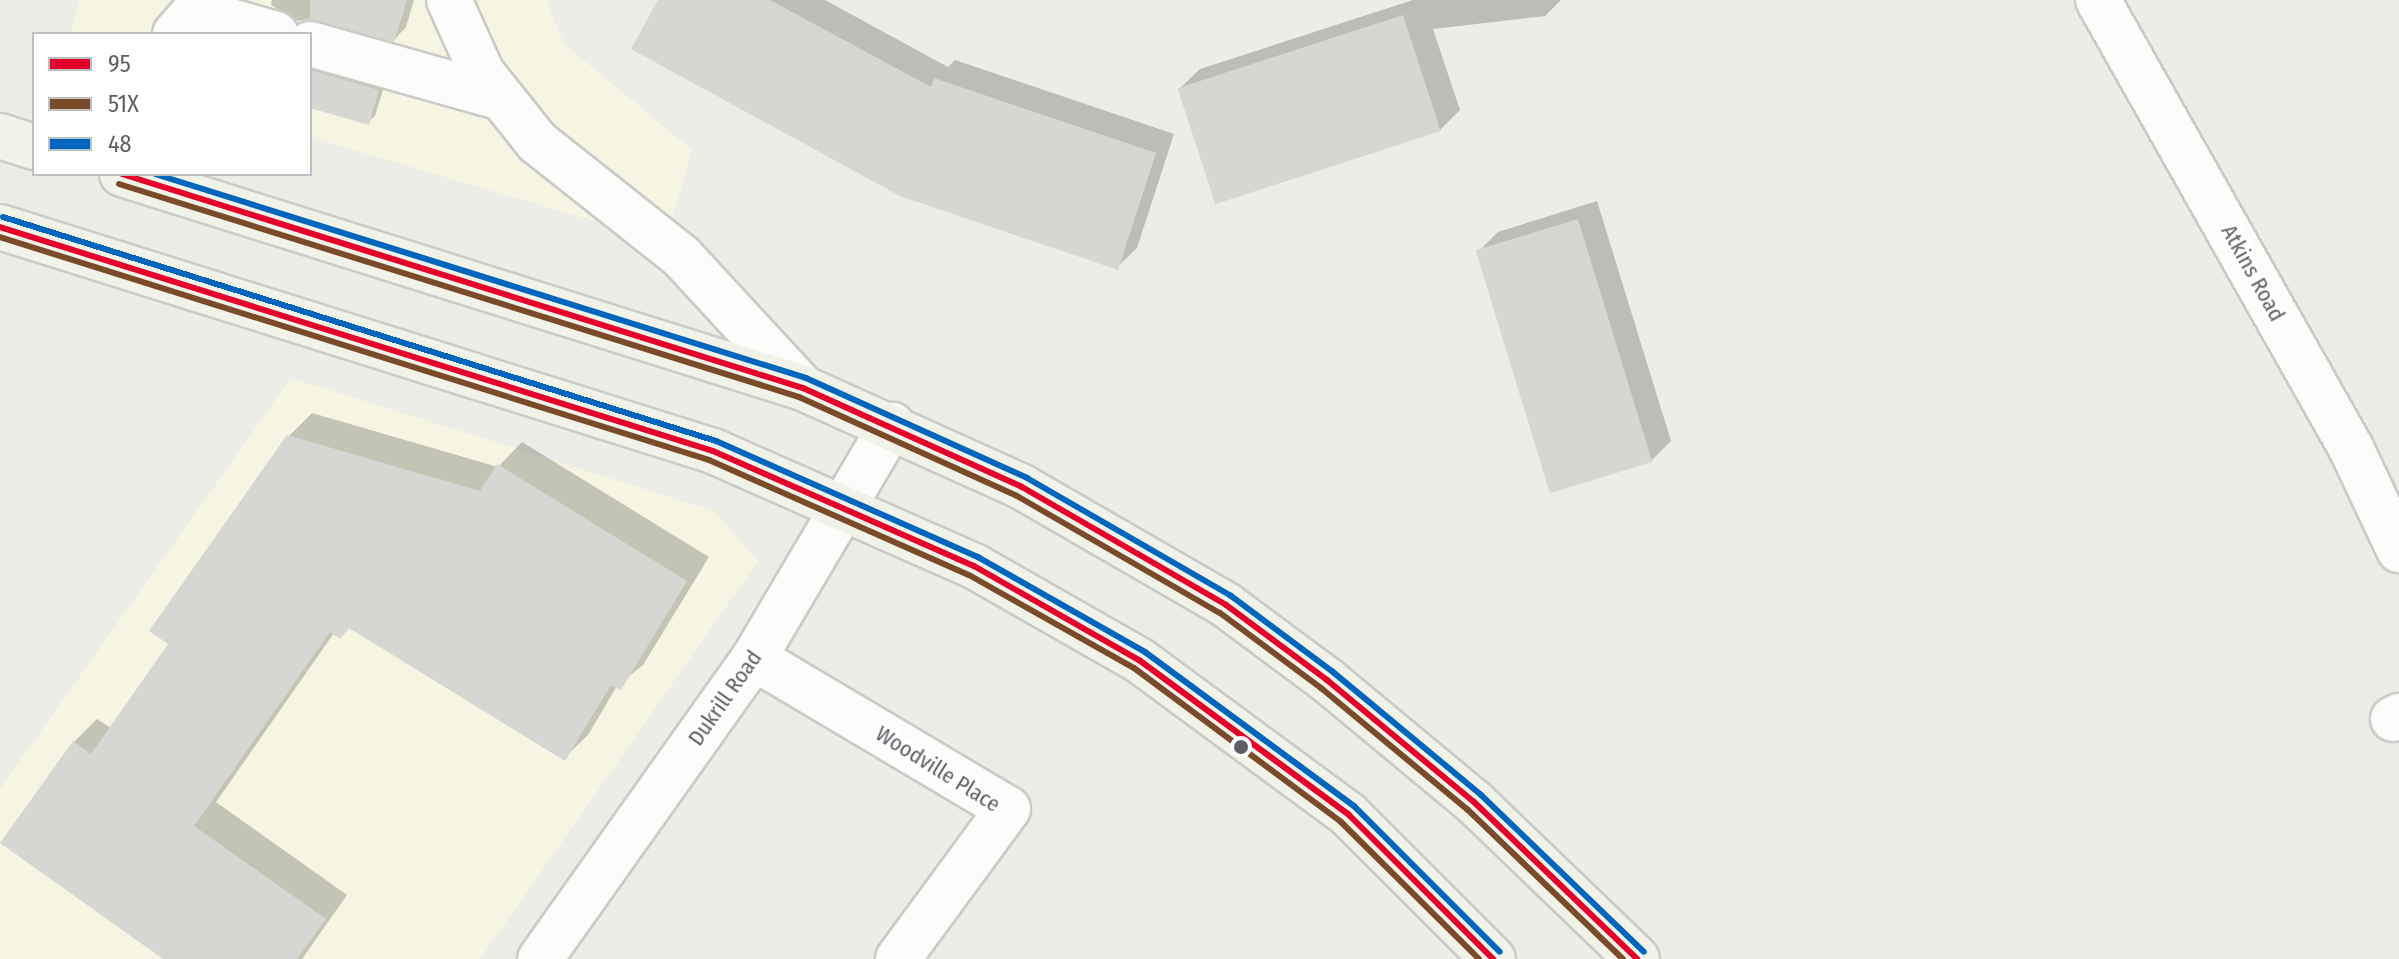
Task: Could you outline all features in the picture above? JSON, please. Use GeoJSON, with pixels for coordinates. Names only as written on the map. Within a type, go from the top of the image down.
{"type":"FeatureCollection","features":[{"type":"Feature","properties":{"kind":"main road"},"geometry":{"type":"LineString","coordinates":[[0,136],[32,146]]}},
{"type":"Feature","properties":{"kind":"main road"},"geometry":{"type":"LineString","coordinates":[[128,176],[803,388],[892,425],[1022,487],[1226,605],[1327,680],[1474,802],[1637,959]]}},
{"type":"Feature","properties":{"kind":"main road"},"geometry":{"type":"LineString","coordinates":[[0,227],[713,451],[847,507],[974,566],[1139,660],[1348,814],[1493,959]]}},
{"type":"Feature","properties":{"kind":"street"},"geometry":{"type":"LineString","coordinates":[[449,0],[498,97],[537,142],[682,257],[803,388]]}},
{"type":"Feature","properties":{"kind":"street","name":"Atkins Road"},"geometry":{"type":"LineString","coordinates":[[2098,0],[2351,448],[2399,550]]}},
{"type":"Feature","properties":{"kind":"street"},"geometry":{"type":"LineString","coordinates":[[190,11],[269,32]]}},
{"type":"Feature","properties":{"kind":"street"},"geometry":{"type":"LineString","coordinates":[[312,45],[498,97]]}},
{"type":"Feature","properties":{"kind":"street","name":"Dukrill Road"},"geometry":{"type":"LineString","coordinates":[[540,959],[754,658],[847,507],[892,425]]}},
{"type":"Feature","properties":{"kind":"street","name":"Woodville Place"},"geometry":{"type":"LineString","coordinates":[[754,658],[1008,809],[898,959]]}},
{"type":"Feature","properties":{"kind":"shaded area"},"geometry":{"type":"Polygon","coordinates":[[[80,0],[546,0],[564,44],[692,150],[665,242],[312,138],[312,32],[71,32],[80,0]]]}},
{"type":"Feature","properties":{"kind":"shaded area"},"geometry":{"type":"Polygon","coordinates":[[[291,378],[714,511],[758,561],[480,959],[0,959],[0,789],[291,378]]]}},
{"type":"Feature","properties":{"kind":"building"},"geometry":{"type":"Polygon","coordinates":[[[310,0],[407,0],[394,42],[310,20],[310,0]]]}},
{"type":"Feature","properties":{"kind":"building"},"geometry":{"type":"Polygon","coordinates":[[[658,0],[770,0],[931,87],[934,78],[1156,153],[1118,270],[900,196],[631,49],[658,0]]]}},
{"type":"Feature","properties":{"kind":"building"},"geometry":{"type":"Polygon","coordinates":[[[1403,15],[1441,131],[1215,204],[1178,88],[1403,15]]]}},
{"type":"Feature","properties":{"kind":"building"},"geometry":{"type":"Polygon","coordinates":[[[312,71],[379,90],[369,125],[312,109],[312,71]]]}},
{"type":"Feature","properties":{"kind":"building"},"geometry":{"type":"Polygon","coordinates":[[[1578,219],[1652,462],[1550,493],[1476,250],[1578,219]]]}},
{"type":"Feature","properties":{"kind":"building"},"geometry":{"type":"Polygon","coordinates":[[[287,435],[480,491],[497,464],[687,581],[621,690],[611,685],[565,761],[349,628],[340,639],[330,632],[194,826],[326,919],[297,959],[163,959],[0,843],[73,741],[91,754],[168,644],[149,631],[287,435]]]}},
{"type":"Feature","properties":{"kind":"transit line","name":"95"},"geometry":{"type":"LineString","coordinates":[[128,176],[803,388],[1022,487],[1226,605],[1327,680],[1474,802],[1637,959]]}},
{"type":"Feature","properties":{"kind":"transit line","name":"48"},"geometry":{"type":"LineString","coordinates":[[161,176],[806,378],[1027,478],[1231,596],[1333,672],[1481,795],[1644,952]]}},
{"type":"Feature","properties":{"kind":"transit line","name":"51X"},"geometry":{"type":"LineString","coordinates":[[119,184],[799,397],[1017,496],[1220,613],[1321,688],[1467,809],[1623,959]]}},
{"type":"Feature","properties":{"kind":"transit line","name":"48"},"geometry":{"type":"LineString","coordinates":[[3,217],[716,441],[978,557],[1145,652],[1354,806],[1500,952]]}},
{"type":"Feature","properties":{"kind":"transit line","name":"95"},"geometry":{"type":"LineString","coordinates":[[0,227],[713,451],[974,566],[1139,660],[1348,814],[1493,959]]}},
{"type":"Feature","properties":{"kind":"transit line","name":"51X"},"geometry":{"type":"LineString","coordinates":[[0,237],[709,460],[969,575],[1134,668],[1341,822],[1479,959]]}}]}
